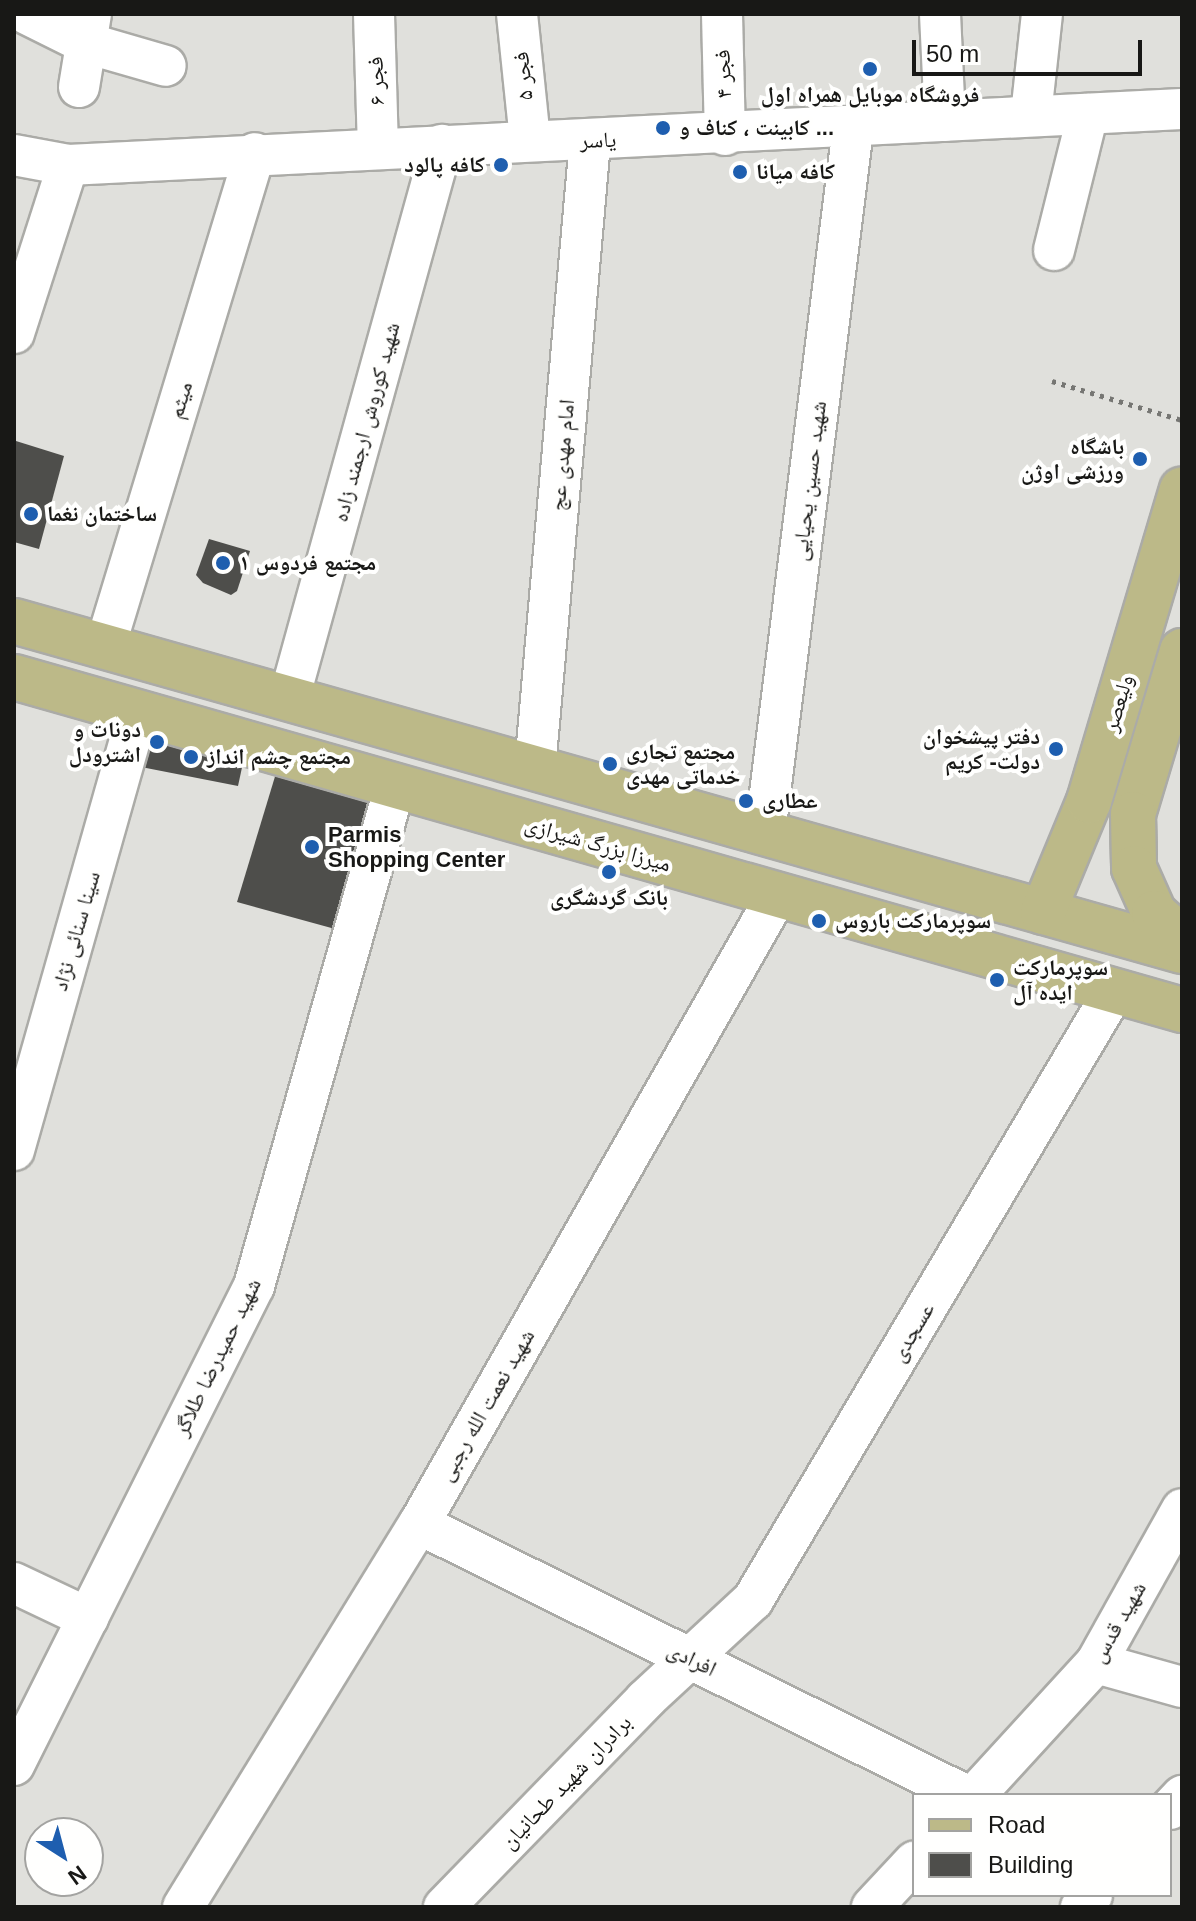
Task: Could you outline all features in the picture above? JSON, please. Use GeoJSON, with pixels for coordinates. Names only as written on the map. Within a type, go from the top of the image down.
{"type":"FeatureCollection","features":[{"type":"Feature","properties":{"kind":"main road","name":"ولیعصر"},"geometry":{"type":"LineString","coordinates":[[1043,912],[1084,813],[1182,490]]}},
{"type":"Feature","properties":{"kind":"main road"},"geometry":{"type":"LineString","coordinates":[[14,621],[1182,951]]}},
{"type":"Feature","properties":{"kind":"main road","name":"ولیعصر"},"geometry":{"type":"LineString","coordinates":[[1181,657],[1133,826],[1137,874],[1154,913],[1182,938]]}},
{"type":"Feature","properties":{"kind":"main road","name":"میرزا بزرگ شیرازی"},"geometry":{"type":"LineString","coordinates":[[14,677],[1182,1010]]}},
{"type":"Feature","properties":{"kind":"main road"},"geometry":{"type":"LineString","coordinates":[[1084,813],[1091,827],[1104,836],[1133,826]]}},
{"type":"Feature","properties":{"kind":"street"},"geometry":{"type":"LineString","coordinates":[[27,14],[87,28],[166,66]]}},
{"type":"Feature","properties":{"kind":"street","name":"فجر ۶"},"geometry":{"type":"LineString","coordinates":[[374,14],[378,148]]}},
{"type":"Feature","properties":{"kind":"street","name":"فجر ۵"},"geometry":{"type":"LineString","coordinates":[[517,14],[530,139]]}},
{"type":"Feature","properties":{"kind":"street","name":"فجر ۴"},"geometry":{"type":"LineString","coordinates":[[722,14],[725,135]]}},
{"type":"Feature","properties":{"kind":"street"},"geometry":{"type":"LineString","coordinates":[[940,14],[945,121]]}},
{"type":"Feature","properties":{"kind":"street"},"geometry":{"type":"LineString","coordinates":[[1031,115],[1042,14]]}},
{"type":"Feature","properties":{"kind":"street"},"geometry":{"type":"LineString","coordinates":[[79,87],[87,28]]}},
{"type":"Feature","properties":{"kind":"street","name":"یاسر"},"geometry":{"type":"LineString","coordinates":[[14,155],[68,165],[530,139],[590,142],[1031,115],[1182,109]]}},
{"type":"Feature","properties":{"kind":"street"},"geometry":{"type":"LineString","coordinates":[[1054,250],[1088,114]]}},
{"type":"Feature","properties":{"kind":"street","name":"شهید حسین یحیایی"},"geometry":{"type":"LineString","coordinates":[[765,833],[853,128]]}},
{"type":"Feature","properties":{"kind":"street","name":"امام مهدی عج"},"geometry":{"type":"LineString","coordinates":[[535,768],[590,142]]}},
{"type":"Feature","properties":{"kind":"street","name":"شهید کوروش ارجمند زاده"},"geometry":{"type":"LineString","coordinates":[[289,699],[442,145]]}},
{"type":"Feature","properties":{"kind":"street","name":"میثم"},"geometry":{"type":"LineString","coordinates":[[105,647],[255,153]]}},
{"type":"Feature","properties":{"kind":"street"},"geometry":{"type":"LineString","coordinates":[[14,333],[68,165]]}},
{"type":"Feature","properties":{"kind":"street","name":"سینا سنائی نژاد"},"geometry":{"type":"LineString","coordinates":[[14,1150],[138,713]]}},
{"type":"Feature","properties":{"kind":"street","name":"شهید حمیدرضا طلاگر"},"geometry":{"type":"LineString","coordinates":[[14,1765],[254,1286],[395,786]]}},
{"type":"Feature","properties":{"kind":"street","name":"شهید نعمت الله رجبی"},"geometry":{"type":"LineString","coordinates":[[183,1907],[419,1524],[777,895]]}},
{"type":"Feature","properties":{"kind":"street","name":"عسجدی"},"geometry":{"type":"LineString","coordinates":[[690,1659],[753,1600],[1114,991]]}},
{"type":"Feature","properties":{"kind":"street","name":"شهید قدس"},"geometry":{"type":"LineString","coordinates":[[977,1793],[1096,1663],[1182,1509]]}},
{"type":"Feature","properties":{"kind":"street","name":"افرادی"},"geometry":{"type":"LineString","coordinates":[[419,1524],[961,1793]]}},
{"type":"Feature","properties":{"kind":"street"},"geometry":{"type":"LineString","coordinates":[[14,1583],[88,1618]]}},
{"type":"Feature","properties":{"kind":"street","name":"برادران شهید طحانیان"},"geometry":{"type":"LineString","coordinates":[[444,1907],[690,1659]]}},
{"type":"Feature","properties":{"kind":"street"},"geometry":{"type":"LineString","coordinates":[[1096,1663],[1182,1687]]}},
{"type":"Feature","properties":{"kind":"street"},"geometry":{"type":"LineString","coordinates":[[872,1907],[912,1864]]}},
{"type":"Feature","properties":{"kind":"path"},"geometry":{"type":"LineString","coordinates":[[1052,381],[1182,420]]}},
{"type":"Feature","properties":{"kind":"building","name":"ساختمان نغما"},"geometry":{"type":"Polygon","coordinates":[[[16,441],[64,456],[39,549],[14,542],[16,441]]]}},
{"type":"Feature","properties":{"kind":"building","name":"مجتمع فردوس ۱"},"geometry":{"type":"Polygon","coordinates":[[[209,539],[250,551],[237,591],[231,595],[203,583],[196,575],[209,539]]]}},
{"type":"Feature","properties":{"kind":"building","name":"مجتمع چشم انداز"},"geometry":{"type":"Polygon","coordinates":[[[149,720],[246,749],[238,786],[136,766],[149,720]]]}},
{"type":"Feature","properties":{"kind":"building","name":"Parmis Shopping Center"},"geometry":{"type":"Polygon","coordinates":[[[280,760],[387,791],[346,932],[237,902],[280,760]]]}},
{"type":"Feature","properties":{"kind":"place","name":"فروشگاه موبایل همراه اول"},"geometry":{"type":"Point","coordinates":[870,69]}},
{"type":"Feature","properties":{"kind":"place","name":"کابینت ، کناف و ..."},"geometry":{"type":"Point","coordinates":[663,128]}},
{"type":"Feature","properties":{"kind":"place","name":"کافه پالود"},"geometry":{"type":"Point","coordinates":[501,165]}},
{"type":"Feature","properties":{"kind":"place","name":"کافه میانا"},"geometry":{"type":"Point","coordinates":[740,172]}},
{"type":"Feature","properties":{"kind":"place","name":"باشگاه ورزشی اوژن"},"geometry":{"type":"Point","coordinates":[1140,459]}},
{"type":"Feature","properties":{"kind":"place","name":"ساختمان نغما"},"geometry":{"type":"Point","coordinates":[31,514]}},
{"type":"Feature","properties":{"kind":"place","name":"مجتمع فردوس ۱"},"geometry":{"type":"Point","coordinates":[223,563]}},
{"type":"Feature","properties":{"kind":"place","name":"دونات و اشترودل"},"geometry":{"type":"Point","coordinates":[157,742]}},
{"type":"Feature","properties":{"kind":"place","name":"دفتر پیشخوان دولت- کریم"},"geometry":{"type":"Point","coordinates":[1056,749]}},
{"type":"Feature","properties":{"kind":"place","name":"مجتمع چشم انداز"},"geometry":{"type":"Point","coordinates":[191,757]}},
{"type":"Feature","properties":{"kind":"place","name":"مجتمع تجاری خدماتی مهدی"},"geometry":{"type":"Point","coordinates":[610,764]}},
{"type":"Feature","properties":{"kind":"place","name":"عطاری"},"geometry":{"type":"Point","coordinates":[746,801]}},
{"type":"Feature","properties":{"kind":"place","name":"Parmis Shopping Center"},"geometry":{"type":"Point","coordinates":[312,847]}},
{"type":"Feature","properties":{"kind":"place","name":"بانک گردشگری"},"geometry":{"type":"Point","coordinates":[609,872]}},
{"type":"Feature","properties":{"kind":"place","name":"سوپرمارکت باروس"},"geometry":{"type":"Point","coordinates":[819,921]}},
{"type":"Feature","properties":{"kind":"place","name":"سوپرمارکت ایده آل"},"geometry":{"type":"Point","coordinates":[997,980]}}]}
